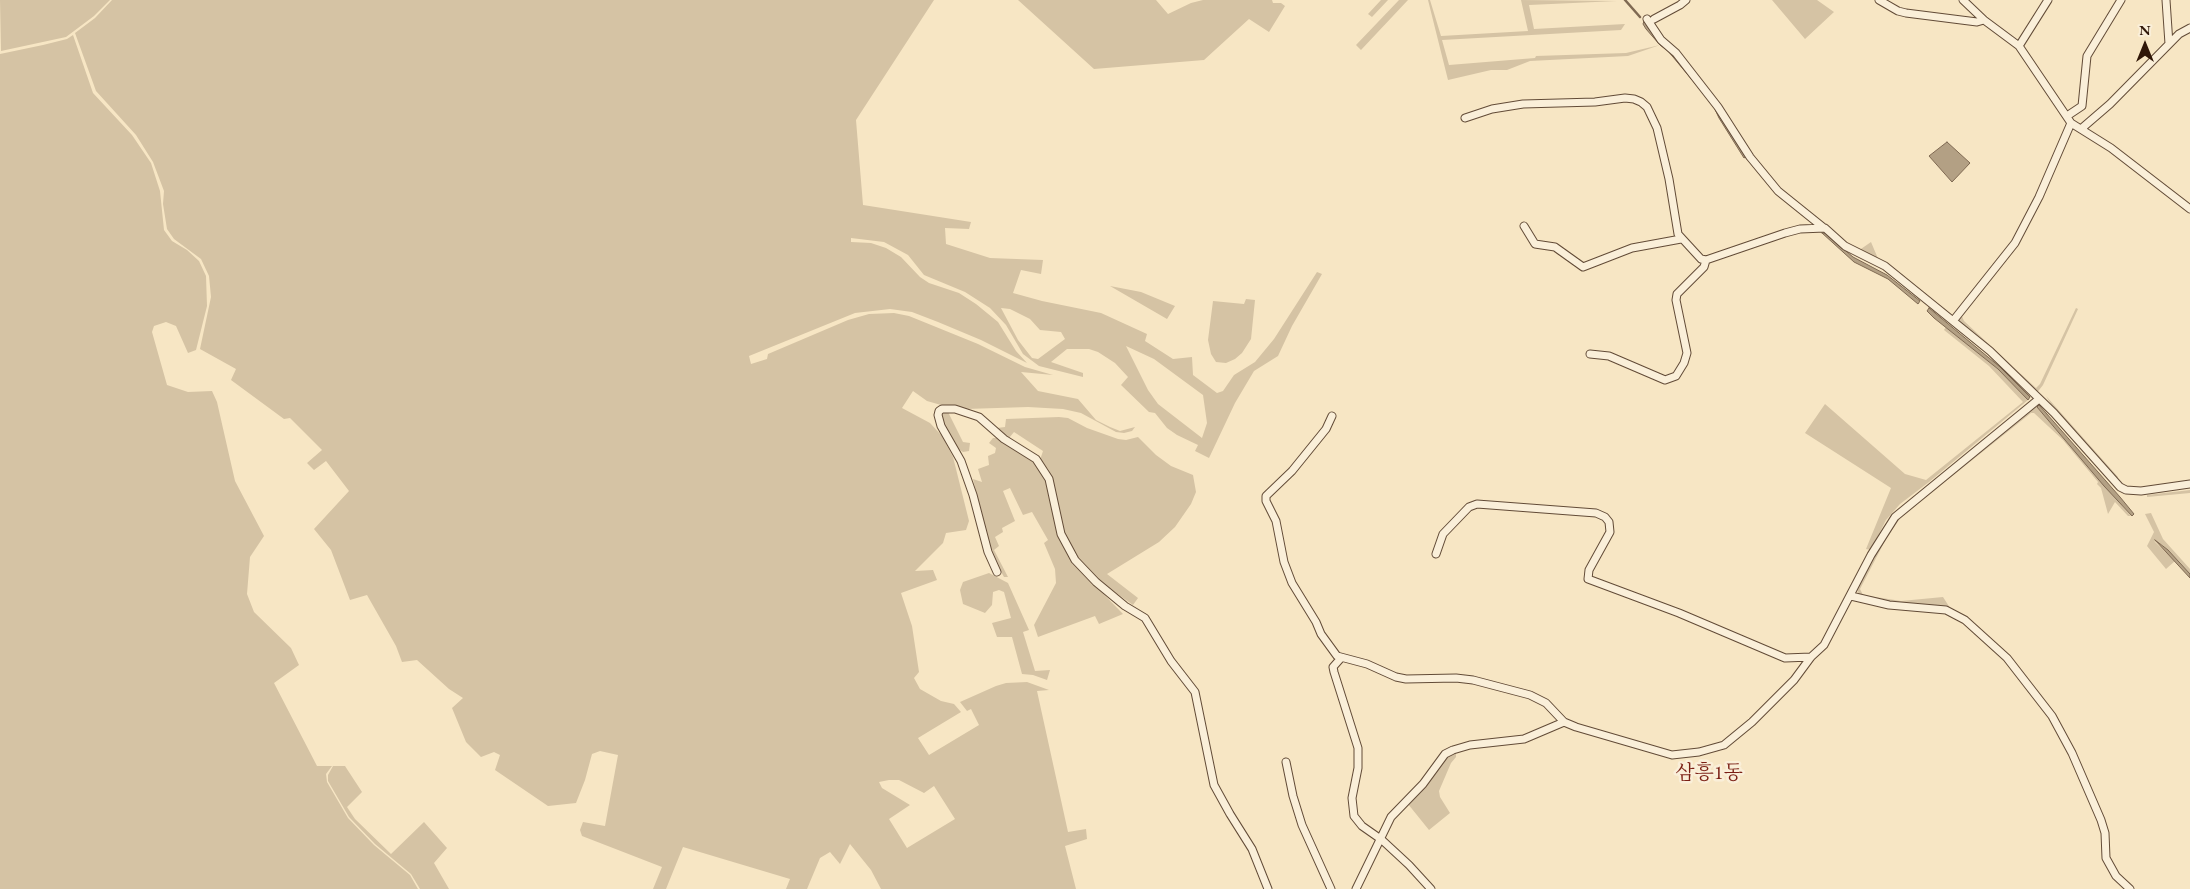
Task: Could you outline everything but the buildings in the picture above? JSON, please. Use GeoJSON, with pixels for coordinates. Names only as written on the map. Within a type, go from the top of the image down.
{"type":"FeatureCollection","features":[{"type":"Feature","properties":{"kind":"street"},"geometry":{"type":"LineString","coordinates":[[1686,0],[1680,5],[1650,19],[1661,40],[1676,53],[1718,107],[1750,157],[1778,191],[1845,246],[1885,266],[1997,357],[2067,426],[2102,469],[2120,487],[2126,490],[2141,491],[2188,484],[2190,476]]}},
{"type":"Feature","properties":{"kind":"street"},"geometry":{"type":"LineString","coordinates":[[1880,0],[1898,11],[1906,13],[1969,22],[1984,20]]}},
{"type":"Feature","properties":{"kind":"street"},"geometry":{"type":"LineString","coordinates":[[1963,0],[1984,20],[2019,46],[2069,120],[2112,148],[2190,208]]}},
{"type":"Feature","properties":{"kind":"street"},"geometry":{"type":"LineString","coordinates":[[2019,46],[2048,0]]}},
{"type":"Feature","properties":{"kind":"street"},"geometry":{"type":"LineString","coordinates":[[1953,321],[2004,257],[2023,229],[2069,120],[2082,106],[2087,56],[2122,0]]}},
{"type":"Feature","properties":{"kind":"street"},"geometry":{"type":"LineString","coordinates":[[2166,0],[2169,44]]}},
{"type":"Feature","properties":{"kind":"street"},"geometry":{"type":"LineString","coordinates":[[2081,129],[2110,104],[2179,34],[2190,28]]}},
{"type":"Feature","properties":{"kind":"street"},"geometry":{"type":"LineString","coordinates":[[1464,118],[1492,109],[1523,104],[1634,99],[1647,107],[1657,128],[1669,179],[1676,228],[1681,239],[1701,259],[1706,260],[1785,232],[1825,228]]}},
{"type":"Feature","properties":{"kind":"street"},"geometry":{"type":"LineString","coordinates":[[1524,226],[1535,244],[1555,247],[1582,267],[1632,248],[1681,239]]}},
{"type":"Feature","properties":{"kind":"street"},"geometry":{"type":"LineString","coordinates":[[1590,354],[1609,356],[1665,380],[1676,376],[1684,363],[1687,353],[1676,300],[1677,294],[1704,267],[1706,260]]}},
{"type":"Feature","properties":{"kind":"street"},"geometry":{"type":"LineString","coordinates":[[1332,416],[1326,429],[1292,471],[1266,496],[1266,501],[1276,521],[1284,562],[1297,594],[1326,643],[1337,656],[1367,664],[1401,678],[1464,679],[1539,698],[1564,722],[1663,753],[1672,754],[1712,749],[1733,739],[1752,722],[1794,680],[1811,656],[1824,645],[1871,555],[1895,517],[2039,399]]}},
{"type":"Feature","properties":{"kind":"street"},"geometry":{"type":"LineString","coordinates":[[998,572],[988,552],[973,496],[961,461],[938,415],[942,408],[955,409],[978,418],[1004,439],[1036,459],[1049,479],[1061,534],[1075,560],[1096,582],[1125,606],[1145,618],[1170,661],[1196,692],[1214,785],[1252,848],[1268,889]]}},
{"type":"Feature","properties":{"kind":"street"},"geometry":{"type":"LineString","coordinates":[[1436,554],[1443,534],[1469,507],[1477,504],[1596,514],[1605,517],[1609,522],[1610,532],[1589,570],[1588,578],[1679,613],[1785,658],[1811,656]]}},
{"type":"Feature","properties":{"kind":"street"},"geometry":{"type":"LineString","coordinates":[[1851,596],[1889,606],[1946,610],[1964,620],[2008,658],[2052,716],[2072,753],[2105,832],[2106,858],[2116,876],[2130,889]]}},
{"type":"Feature","properties":{"kind":"street"},"geometry":{"type":"LineString","coordinates":[[1341,658],[1334,667],[1334,672],[1358,748],[1358,768],[1353,785],[1353,811],[1362,826],[1382,840],[1431,889]]}},
{"type":"Feature","properties":{"kind":"street"},"geometry":{"type":"LineString","coordinates":[[1356,889],[1382,840],[1391,817],[1423,784],[1449,752],[1483,743],[1524,739],[1564,722]]}},
{"type":"Feature","properties":{"kind":"street"},"geometry":{"type":"LineString","coordinates":[[1286,762],[1293,796],[1302,825],[1331,889]]}},
{"type":"Feature","properties":{"kind":"shaded area"},"geometry":{"type":"Polygon","coordinates":[[[0,0],[110,0],[94,16],[66,37],[1,51],[0,0]]]}},
{"type":"Feature","properties":{"kind":"shaded area"},"geometry":{"type":"Polygon","coordinates":[[[112,0],[934,0],[856,120],[863,205],[971,222],[969,229],[945,228],[946,244],[990,258],[1043,260],[1041,274],[1021,270],[1013,293],[1101,313],[1147,334],[1145,341],[1173,359],[1192,357],[1193,375],[1217,393],[1223,391],[1234,375],[1255,362],[1274,339],[1317,272],[1322,274],[1292,326],[1278,356],[1254,371],[1235,403],[1209,458],[1195,451],[1198,445],[1167,428],[1155,413],[1149,412],[1121,385],[1128,377],[1115,363],[1098,352],[1089,349],[1067,349],[1051,362],[1083,373],[1083,377],[1039,366],[1023,354],[1006,325],[990,308],[965,292],[924,275],[908,255],[884,242],[851,238],[851,242],[871,243],[886,248],[901,257],[920,277],[929,283],[959,293],[976,304],[998,322],[1016,351],[1027,363],[981,340],[938,322],[912,312],[890,309],[855,313],[749,356],[751,364],[767,359],[768,354],[848,320],[869,314],[894,313],[909,316],[978,344],[1025,367],[1053,375],[1021,372],[1038,391],[1078,399],[1096,420],[1110,427],[1120,431],[1135,427],[1132,431],[1116,432],[1081,413],[1063,409],[1028,407],[966,409],[941,405],[927,401],[913,391],[902,408],[930,423],[942,436],[953,457],[969,521],[966,530],[946,533],[943,543],[915,571],[933,570],[937,580],[901,593],[912,626],[919,672],[914,678],[920,689],[941,701],[954,704],[961,712],[918,738],[929,755],[979,725],[971,709],[967,711],[960,702],[996,686],[1006,683],[1027,682],[1049,690],[1037,691],[1068,832],[1086,829],[1087,839],[1065,846],[1076,889],[881,889],[871,870],[850,844],[840,864],[830,852],[820,858],[807,889],[786,889],[790,879],[683,847],[666,889],[653,889],[662,867],[582,836],[580,830],[583,822],[605,826],[618,755],[600,751],[592,754],[576,803],[548,806],[495,770],[500,755],[494,752],[481,757],[466,742],[452,708],[463,698],[449,689],[417,660],[402,662],[396,646],[367,595],[350,600],[331,550],[314,529],[349,491],[326,461],[314,470],[307,463],[322,450],[290,418],[284,419],[231,380],[236,369],[200,349],[211,297],[209,276],[201,259],[174,239],[167,229],[163,204],[164,191],[153,162],[136,135],[96,91],[75,33],[95,18],[112,0]],[[1001,308],[1018,340],[1032,358],[1038,359],[1065,339],[1061,332],[1040,330],[1030,319],[1010,309],[1001,308]],[[1126,346],[1148,390],[1158,404],[1202,438],[1207,423],[1203,395],[1154,359],[1126,346]],[[899,780],[879,782],[882,788],[910,805],[889,819],[907,848],[955,819],[934,786],[924,793],[899,780]]]}},
{"type":"Feature","properties":{"kind":"shaded area"},"geometry":{"type":"Polygon","coordinates":[[[1018,0],[1156,0],[1168,14],[1191,3],[1203,0],[1272,0],[1273,3],[1281,3],[1285,6],[1269,32],[1249,19],[1204,60],[1094,69],[1018,0]]]}},
{"type":"Feature","properties":{"kind":"shaded area"},"geometry":{"type":"Polygon","coordinates":[[[1381,0],[1388,0],[1372,17],[1368,14],[1381,0]]]}},
{"type":"Feature","properties":{"kind":"shaded area"},"geometry":{"type":"Polygon","coordinates":[[[1399,0],[1408,0],[1361,50],[1356,45],[1399,0]]]}},
{"type":"Feature","properties":{"kind":"shaded area"},"geometry":{"type":"Polygon","coordinates":[[[1428,0],[1430,0],[1441,36],[1528,31],[1521,0],[1617,1],[1529,5],[1534,29],[1625,24],[1621,30],[1442,40],[1449,65],[1535,58],[1536,56],[1626,53],[1660,45],[1628,56],[1530,61],[1507,70],[1491,70],[1448,80],[1428,0]]]}},
{"type":"Feature","properties":{"kind":"shaded area"},"geometry":{"type":"Polygon","coordinates":[[[1772,0],[1817,0],[1834,12],[1805,39],[1772,0]]]}},
{"type":"Feature","properties":{"kind":"shaded area"},"geometry":{"type":"Polygon","coordinates":[[[1644,21],[1718,109],[1747,156],[1744,158],[1713,105],[1668,51],[1646,29],[1643,24],[1644,21]]]}},
{"type":"Feature","properties":{"kind":"shaded area"},"geometry":{"type":"Polygon","coordinates":[[[73,35],[93,93],[132,135],[151,163],[160,191],[164,230],[172,241],[187,250],[199,261],[206,276],[207,306],[196,350],[188,353],[176,326],[166,322],[154,326],[152,332],[167,385],[188,392],[212,391],[217,402],[235,481],[264,536],[250,557],[247,594],[254,612],[291,648],[299,665],[274,683],[317,766],[332,766],[326,774],[327,782],[348,818],[374,845],[410,875],[418,889],[0,889],[0,54],[67,39],[73,35]]]}},
{"type":"Feature","properties":{"kind":"shaded area"},"geometry":{"type":"Polygon","coordinates":[[[1947,142],[1970,163],[1952,182],[1929,156],[1947,142]]]}},
{"type":"Feature","properties":{"kind":"shaded area"},"geometry":{"type":"Polygon","coordinates":[[[1822,233],[1825,233],[1853,257],[1887,275],[1920,301],[1918,304],[1888,279],[1854,262],[1822,233]]]}},
{"type":"Feature","properties":{"kind":"shaded area"},"geometry":{"type":"Polygon","coordinates":[[[1871,242],[1879,261],[1858,251],[1871,242]]]}},
{"type":"Feature","properties":{"kind":"shaded area"},"geometry":{"type":"Polygon","coordinates":[[[1110,286],[1141,292],[1175,306],[1167,319],[1110,286]]]}},
{"type":"Feature","properties":{"kind":"shaded area"},"geometry":{"type":"Polygon","coordinates":[[[1246,299],[1255,300],[1251,339],[1242,353],[1235,359],[1226,363],[1216,362],[1211,354],[1208,340],[1213,301],[1244,304],[1246,299]]]}},
{"type":"Feature","properties":{"kind":"shaded area"},"geometry":{"type":"Polygon","coordinates":[[[1929,308],[2000,367],[2030,397],[2028,400],[1998,369],[1934,318],[1927,311],[1929,308]]]}},
{"type":"Feature","properties":{"kind":"shaded area"},"geometry":{"type":"Polygon","coordinates":[[[2076,308],[2078,309],[2043,385],[2036,394],[1958,321],[1961,314],[1964,321],[2036,388],[2040,384],[2076,308]]]}},
{"type":"Feature","properties":{"kind":"shaded area"},"geometry":{"type":"Polygon","coordinates":[[[1946,327],[1998,369],[2028,400],[1900,504],[1886,520],[1871,550],[1866,549],[1891,488],[1805,433],[1825,404],[1905,474],[1926,480],[2023,402],[1989,366],[1944,330],[1946,327]]]}},
{"type":"Feature","properties":{"kind":"shaded area"},"geometry":{"type":"Polygon","coordinates":[[[2046,396],[2118,477],[2116,480],[2054,409],[2046,396]]]}},
{"type":"Feature","properties":{"kind":"shaded area"},"geometry":{"type":"Polygon","coordinates":[[[2039,405],[2120,497],[2134,514],[2132,516],[2037,407],[2039,405]]]}},
{"type":"Feature","properties":{"kind":"shaded area"},"geometry":{"type":"Polygon","coordinates":[[[2037,407],[2131,516],[2128,516],[2115,502],[2108,514],[2101,488],[2097,484],[2098,482],[2063,440],[2034,413],[2031,413],[1901,517],[1887,537],[1860,589],[1863,595],[1901,601],[1943,597],[1952,611],[1944,606],[1902,604],[1860,596],[1857,590],[1891,525],[2037,407]]]}},
{"type":"Feature","properties":{"kind":"shaded area"},"geometry":{"type":"Polygon","coordinates":[[[947,410],[963,442],[970,443],[969,451],[963,452],[958,449],[942,420],[940,412],[947,410]]]}},
{"type":"Feature","properties":{"kind":"shaded area"},"geometry":{"type":"Polygon","coordinates":[[[1068,418],[1087,428],[1118,439],[1126,440],[1138,437],[1156,455],[1171,466],[1193,475],[1196,492],[1191,504],[1175,527],[1159,542],[1107,574],[1138,598],[1133,605],[1095,578],[1078,560],[1066,538],[1052,478],[1048,469],[1040,460],[1043,451],[1014,432],[1009,438],[997,428],[1005,427],[1006,419],[1068,418]]]}},
{"type":"Feature","properties":{"kind":"shaded area"},"geometry":{"type":"Polygon","coordinates":[[[993,438],[999,438],[1035,463],[1044,475],[1057,534],[1062,543],[1085,575],[1123,614],[1099,624],[1095,616],[1038,637],[1034,625],[1056,583],[1055,569],[1044,543],[1048,540],[1032,512],[1023,515],[1010,488],[1003,491],[1015,521],[1002,528],[1003,532],[995,537],[999,546],[994,550],[1008,577],[1004,577],[992,556],[973,479],[982,482],[978,469],[989,465],[988,456],[995,453],[996,448],[989,443],[993,438]]]}},
{"type":"Feature","properties":{"kind":"shaded area"},"geometry":{"type":"Polygon","coordinates":[[[2190,490],[2190,493],[2147,497],[2147,495],[2190,490]]]}},
{"type":"Feature","properties":{"kind":"shaded area"},"geometry":{"type":"Polygon","coordinates":[[[2151,513],[2163,539],[2190,569],[2190,574],[2162,545],[2154,541],[2175,561],[2166,569],[2147,546],[2154,532],[2145,514],[2151,513]]]}},
{"type":"Feature","properties":{"kind":"shaded area"},"geometry":{"type":"Polygon","coordinates":[[[2155,540],[2168,550],[2190,574],[2190,578],[2155,540]]]}},
{"type":"Feature","properties":{"kind":"shaded area"},"geometry":{"type":"Polygon","coordinates":[[[989,573],[1008,583],[1029,630],[1023,632],[1035,671],[1050,670],[1047,680],[1033,675],[1022,674],[1012,637],[997,637],[992,623],[1011,618],[1004,592],[999,590],[993,592],[992,605],[985,613],[963,604],[960,590],[963,582],[989,573]]]}},
{"type":"Feature","properties":{"kind":"shaded area"},"geometry":{"type":"Polygon","coordinates":[[[1456,752],[1456,757],[1451,763],[1439,791],[1440,797],[1450,813],[1429,830],[1408,804],[1425,787],[1446,757],[1456,752]]]}},
{"type":"Feature","properties":{"kind":"shaded area"},"geometry":{"type":"Polygon","coordinates":[[[333,766],[345,766],[362,792],[347,807],[355,819],[391,854],[424,822],[447,848],[434,863],[449,889],[420,889],[411,874],[375,844],[349,817],[328,781],[328,775],[333,766]]]}},
{"type":"Feature","properties":{"kind":"waterway"},"geometry":{"type":"LineString","coordinates":[[1625,0],[1640,17]]}},
{"type":"Feature","properties":{"kind":"district","name":"삼흥1동"},"geometry":{"type":"Point","coordinates":[1709,774]}}]}
